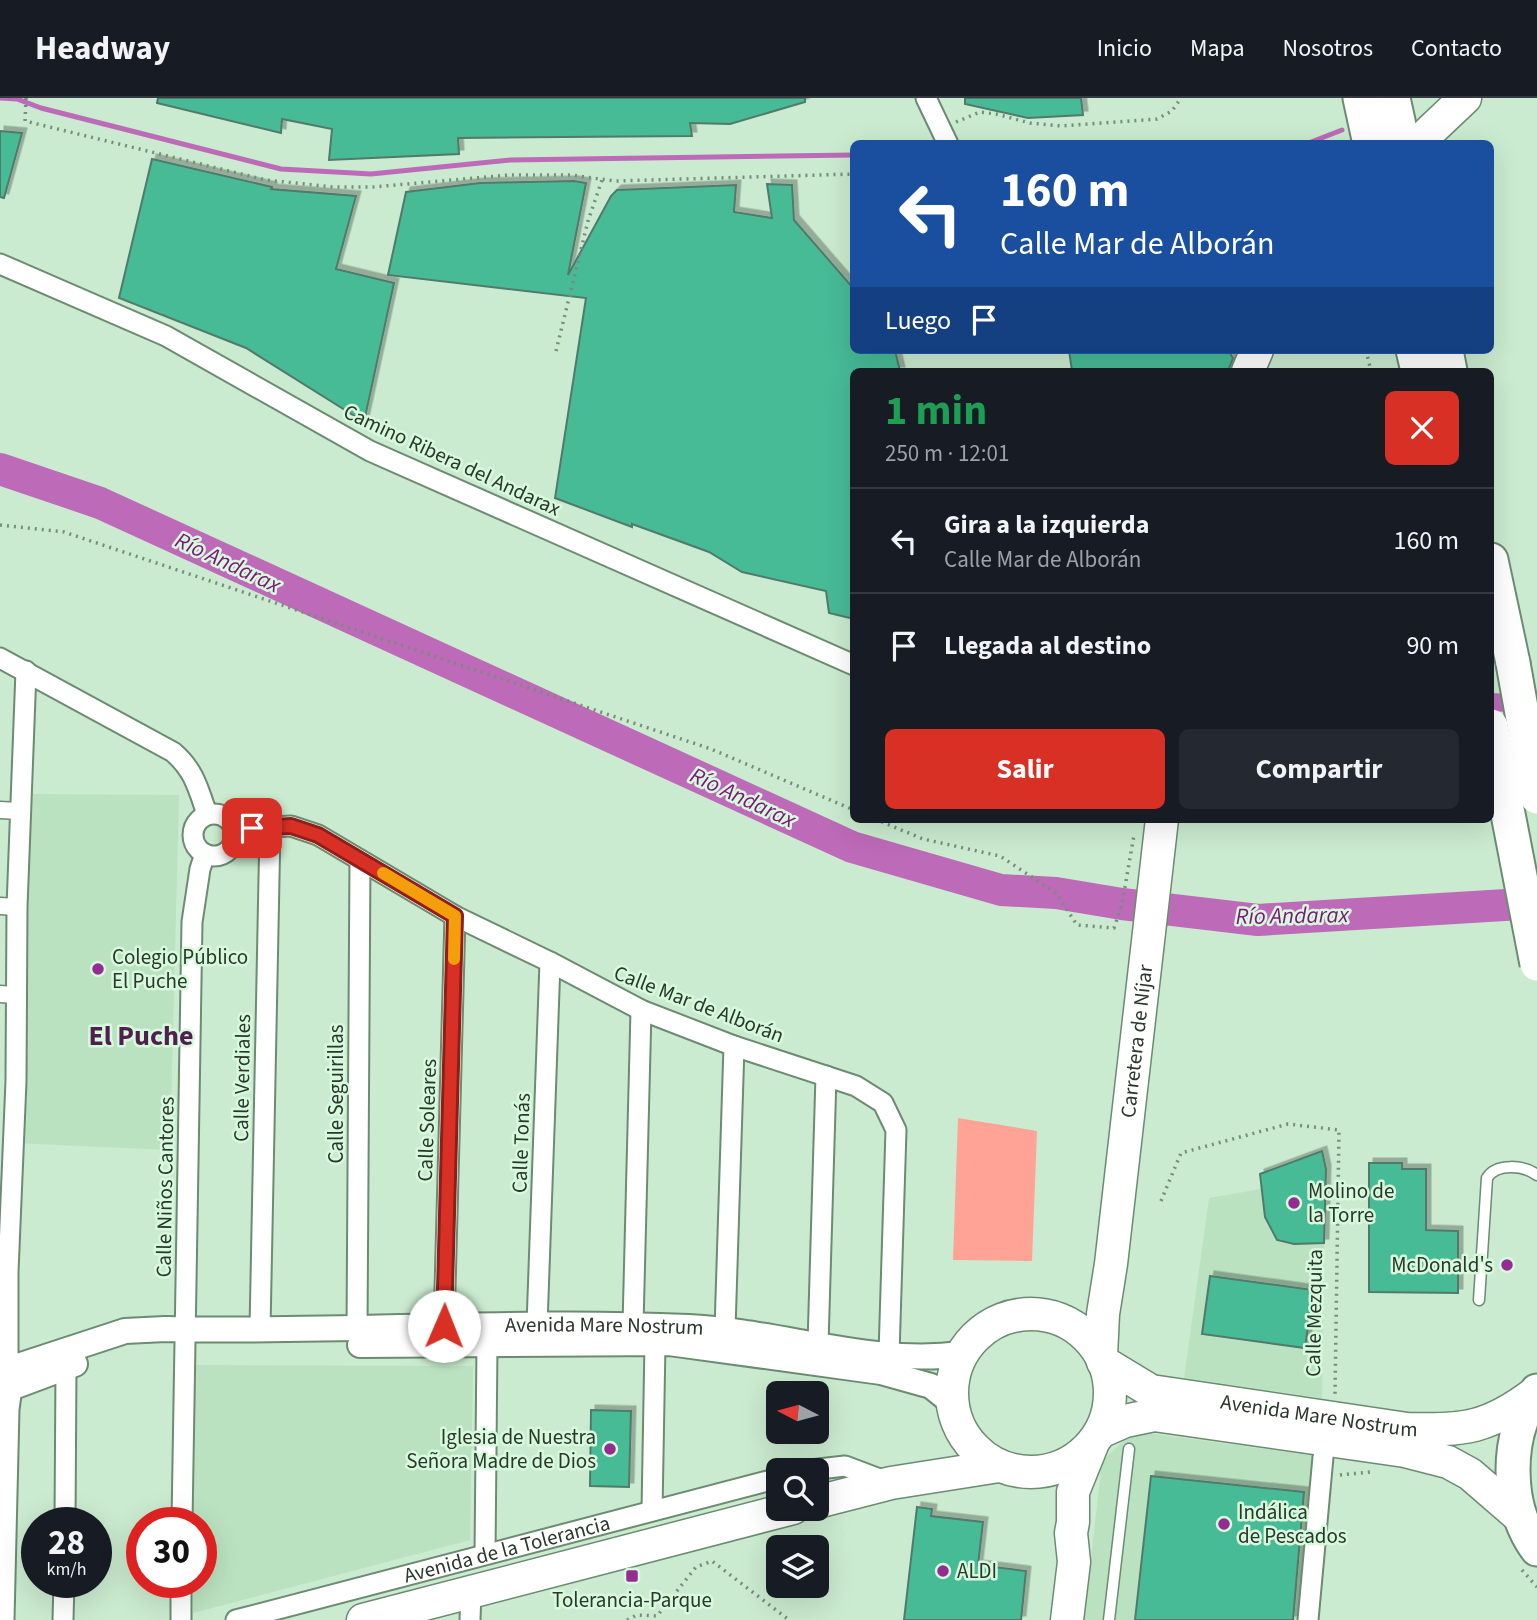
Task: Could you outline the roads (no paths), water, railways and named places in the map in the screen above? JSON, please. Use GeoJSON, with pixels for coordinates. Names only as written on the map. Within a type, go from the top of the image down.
{"type":"FeatureCollection","features":[{"type":"Feature","properties":{"kind":"highway"},"geometry":{"type":"LineString","coordinates":[[1360,98],[1369,140]]}},
{"type":"Feature","properties":{"kind":"highway"},"geometry":{"type":"LineString","coordinates":[[1393,98],[1415,138]]}},
{"type":"Feature","properties":{"kind":"highway"},"geometry":{"type":"LineString","coordinates":[[1494,574],[1537,797]]}},
{"type":"Feature","properties":{"kind":"highway"},"geometry":{"type":"LineString","coordinates":[[1494,742],[1537,964]]}},
{"type":"Feature","properties":{"kind":"highway"},"geometry":{"type":"LineString","coordinates":[[1536,1392],[1521,1423],[1514,1454],[1514,1487],[1521,1518],[1537,1549]]}},
{"type":"Feature","properties":{"kind":"main road"},"geometry":{"type":"LineString","coordinates":[[1415,138],[1465,98]]}},
{"type":"Feature","properties":{"kind":"main road","name":"Carretera de Níjar"},"geometry":{"type":"LineString","coordinates":[[1102,1359],[1103,1314],[1126,1125],[1148,825]]}},
{"type":"Feature","properties":{"kind":"main road","name":"Carretera de Níjar"},"geometry":{"type":"LineString","coordinates":[[1052,1316],[1089,1296],[1111,1264]]}},
{"type":"Feature","properties":{"kind":"main road"},"geometry":{"type":"LineString","coordinates":[[899,1481],[940,1460],[954,1443],[953,1377],[961,1354],[978,1334],[1000,1320],[1026,1314],[1052,1316],[1071,1325],[1088,1338],[1102,1359],[1110,1385],[1108,1409],[1074,1487],[1071,1533],[1074,1562],[1067,1620]]}},
{"type":"Feature","properties":{"kind":"main road","name":"Avenida Mare Nostrum"},"geometry":{"type":"LineString","coordinates":[[1102,1359],[1151,1391],[1407,1429],[1448,1431],[1473,1427],[1513,1409],[1536,1392]]}},
{"type":"Feature","properties":{"kind":"main road"},"geometry":{"type":"LineString","coordinates":[[954,1413],[967,1441],[981,1456],[1008,1470],[1050,1500],[1071,1533]]}},
{"type":"Feature","properties":{"kind":"main road","name":"Avenida Mare Nostrum"},"geometry":{"type":"LineString","coordinates":[[1096,1438],[1125,1421],[1154,1415],[1405,1451],[1448,1462],[1470,1474],[1521,1518]]}},
{"type":"Feature","properties":{"kind":"main road"},"geometry":{"type":"LineString","coordinates":[[829,1499],[899,1481],[1008,1470],[1046,1472],[1065,1465],[1096,1438]]}},
{"type":"Feature","properties":{"kind":"main road","name":"Avenida de la Tolerancia"},"geometry":{"type":"LineString","coordinates":[[363,1620],[471,1606],[766,1516]]}},
{"type":"Feature","properties":{"kind":"street"},"geometry":{"type":"LineString","coordinates":[[926,98],[944,136]]}},
{"type":"Feature","properties":{"kind":"street","name":"Camino Ribera del Andarax"},"geometry":{"type":"LineString","coordinates":[[0,264],[166,336],[370,451],[850,663]]}},
{"type":"Feature","properties":{"kind":"street"},"geometry":{"type":"LineString","coordinates":[[0,658],[173,752],[187,764],[207,814]]}},
{"type":"Feature","properties":{"kind":"street"},"geometry":{"type":"LineString","coordinates":[[4,1620],[9,1409],[5,1380],[4,1272],[10,811],[26,671]]}},
{"type":"Feature","properties":{"kind":"street"},"geometry":{"type":"LineString","coordinates":[[1494,714],[1537,715]]}},
{"type":"Feature","properties":{"kind":"street"},"geometry":{"type":"LineString","coordinates":[[217,813],[224,816],[234,829],[233,845],[217,856],[205,854],[197,848],[192,835],[197,821],[207,814],[217,813]]}},
{"type":"Feature","properties":{"kind":"street","name":"Calle Mar de Alborán"},"geometry":{"type":"LineString","coordinates":[[234,829],[291,826],[318,835],[455,916],[641,1010],[734,1046],[856,1086],[883,1103],[896,1130],[889,1354]]}},
{"type":"Feature","properties":{"kind":"street","name":"Calle Verdiales"},"geometry":{"type":"LineString","coordinates":[[260,1329],[270,828]]}},
{"type":"Feature","properties":{"kind":"street","name":"Calle Niños Cantores"},"geometry":{"type":"LineString","coordinates":[[182,1507],[192,922],[205,854]]}},
{"type":"Feature","properties":{"kind":"street","name":"Calle Seguirillas"},"geometry":{"type":"LineString","coordinates":[[356,1329],[360,860]]}},
{"type":"Feature","properties":{"kind":"street","name":"Calle Soleares"},"geometry":{"type":"LineString","coordinates":[[444,1326],[455,916]]}},
{"type":"Feature","properties":{"kind":"street","name":"Calle Tonás"},"geometry":{"type":"LineString","coordinates":[[537,1325],[550,962]]}},
{"type":"Feature","properties":{"kind":"street"},"geometry":{"type":"LineString","coordinates":[[633,1325],[641,1010]]}},
{"type":"Feature","properties":{"kind":"street"},"geometry":{"type":"LineString","coordinates":[[725,1329],[734,1046]]}},
{"type":"Feature","properties":{"kind":"street"},"geometry":{"type":"LineString","coordinates":[[818,1344],[826,1076]]}},
{"type":"Feature","properties":{"kind":"street","name":"Avenida Mare Nostrum"},"geometry":{"type":"LineString","coordinates":[[5,1380],[66,1367],[128,1348],[184,1337],[260,1329],[633,1325],[725,1329],[932,1358],[961,1354]]}},
{"type":"Feature","properties":{"kind":"street","name":"Avenida Mare Nostrum"},"geometry":{"type":"LineString","coordinates":[[5,1380],[125,1331],[184,1337],[487,1344],[655,1343],[701,1346],[881,1373],[931,1386],[954,1413]]}},
{"type":"Feature","properties":{"kind":"street"},"geometry":{"type":"LineString","coordinates":[[652,1511],[655,1343]]}},
{"type":"Feature","properties":{"kind":"street"},"geometry":{"type":"LineString","coordinates":[[485,1554],[487,1344]]}},
{"type":"Feature","properties":{"kind":"street"},"geometry":{"type":"LineString","coordinates":[[65,1507],[66,1367]]}},
{"type":"Feature","properties":{"kind":"street"},"geometry":{"type":"LineString","coordinates":[[1308,1620],[1323,1457]]}},
{"type":"Feature","properties":{"kind":"street"},"geometry":{"type":"LineString","coordinates":[[829,1468],[845,1466],[899,1481]]}},
{"type":"Feature","properties":{"kind":"street","name":"Avenida de la Tolerancia"},"geometry":{"type":"LineString","coordinates":[[236,1620],[766,1481]]}},
{"type":"Feature","properties":{"kind":"street"},"geometry":{"type":"LineString","coordinates":[[63,1620],[64,1598]]}},
{"type":"Feature","properties":{"kind":"street"},"geometry":{"type":"LineString","coordinates":[[181,1598],[181,1620]]}},
{"type":"Feature","properties":{"kind":"lane"},"geometry":{"type":"LineString","coordinates":[[1479,1300],[1487,1178],[1496,1168],[1522,1168],[1537,1175]]}},
{"type":"Feature","properties":{"kind":"lane"},"geometry":{"type":"LineString","coordinates":[[1109,1620],[1129,1450]]}},
{"type":"Feature","properties":{"kind":"waterway"},"geometry":{"type":"LineString","coordinates":[[0,98],[17,99],[41,108],[281,169],[371,174],[511,160],[850,155]]}},
{"type":"Feature","properties":{"kind":"waterway"},"geometry":{"type":"LineString","coordinates":[[1316,140],[1342,130]]}},
{"type":"Feature","properties":{"kind":"waterway","name":"Río Andarax"},"geometry":{"type":"LineString","coordinates":[[0,469],[100,503],[852,847],[1001,890],[1056,893],[1122,904],[1258,920],[1537,903]]}},
{"type":"Feature","properties":{"kind":"waterway"},"geometry":{"type":"LineString","coordinates":[[1494,702],[1526,704]]}},
{"type":"Feature","properties":{"kind":"place","name":"Colegio Público El Puche"},"geometry":{"type":"Point","coordinates":[98,969]}},
{"type":"Feature","properties":{"kind":"place","name":"Molino de la Torre"},"geometry":{"type":"Point","coordinates":[1294,1203]}},
{"type":"Feature","properties":{"kind":"place","name":"McDonald's"},"geometry":{"type":"Point","coordinates":[1507,1265]}},
{"type":"Feature","properties":{"kind":"place","name":"Iglesia de Nuestra Señora Madre de Dios"},"geometry":{"type":"Point","coordinates":[610,1449]}},
{"type":"Feature","properties":{"kind":"place","name":"Indálica de Pescados"},"geometry":{"type":"Point","coordinates":[1224,1524]}},
{"type":"Feature","properties":{"kind":"place","name":"ALDI"},"geometry":{"type":"Point","coordinates":[943,1571]}},
{"type":"Feature","properties":{"kind":"place","name":"Tolerancia-Parque"},"geometry":{"type":"Point","coordinates":[632,1576]}},
{"type":"Feature","properties":{"kind":"district","name":"El Puche"},"geometry":{"type":"Point","coordinates":[141,1035]}}]}
